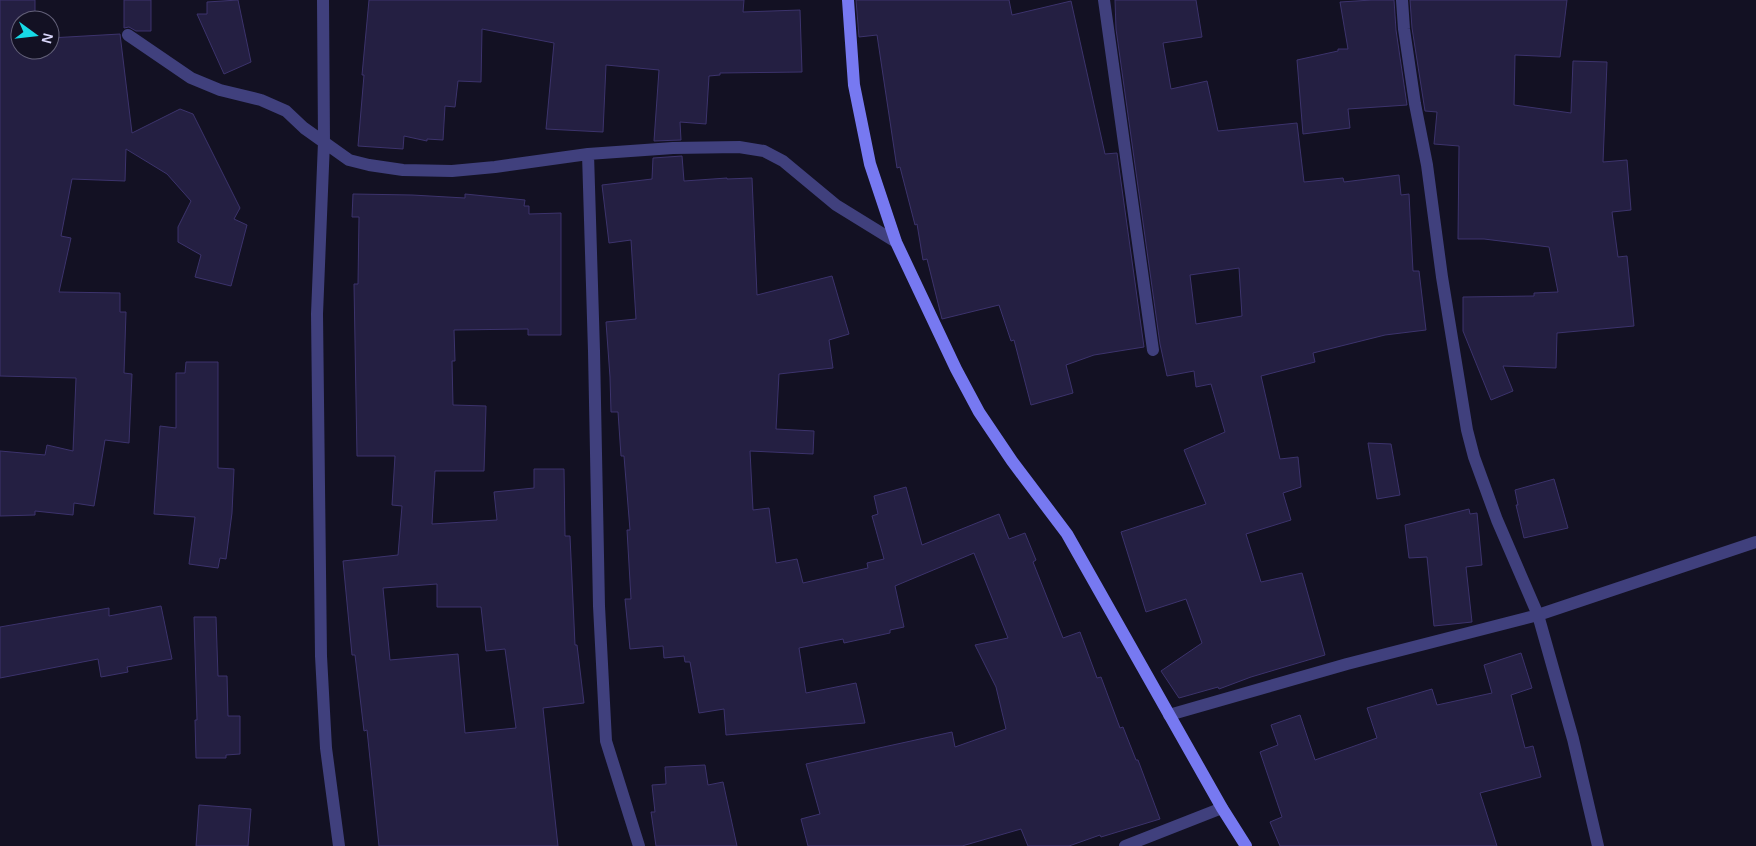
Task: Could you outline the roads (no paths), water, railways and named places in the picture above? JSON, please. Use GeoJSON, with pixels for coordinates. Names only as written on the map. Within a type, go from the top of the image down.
{"type":"FeatureCollection","features":[{"type":"Feature","properties":{"kind":"street"},"geometry":{"type":"LineString","coordinates":[[323,0],[324,142],[317,314],[321,656],[326,748],[339,846]]}},
{"type":"Feature","properties":{"kind":"street"},"geometry":{"type":"LineString","coordinates":[[848,0],[854,85],[870,164],[896,242],[956,370],[979,412],[1012,461],[1067,534],[1222,808],[1246,846]]}},
{"type":"Feature","properties":{"kind":"street"},"geometry":{"type":"LineString","coordinates":[[1104,0],[1153,350]]}},
{"type":"Feature","properties":{"kind":"street"},"geometry":{"type":"LineString","coordinates":[[1402,0],[1404,30],[1415,104],[1427,165],[1442,277],[1467,430],[1474,457],[1497,520],[1538,615],[1573,739],[1598,846]]}},
{"type":"Feature","properties":{"kind":"street"},"geometry":{"type":"LineString","coordinates":[[128,35],[192,78],[220,90],[261,100],[286,111],[304,128],[349,160],[403,170],[469,169],[588,154],[673,148],[739,147],[764,151],[783,161],[836,205],[896,242]]}},
{"type":"Feature","properties":{"kind":"street"},"geometry":{"type":"LineString","coordinates":[[588,154],[599,606],[606,741],[640,846]]}},
{"type":"Feature","properties":{"kind":"street"},"geometry":{"type":"LineString","coordinates":[[1169,715],[1347,664],[1538,615],[1756,542]]}},
{"type":"Feature","properties":{"kind":"street"},"geometry":{"type":"LineString","coordinates":[[1125,846],[1222,808]]}}]}
